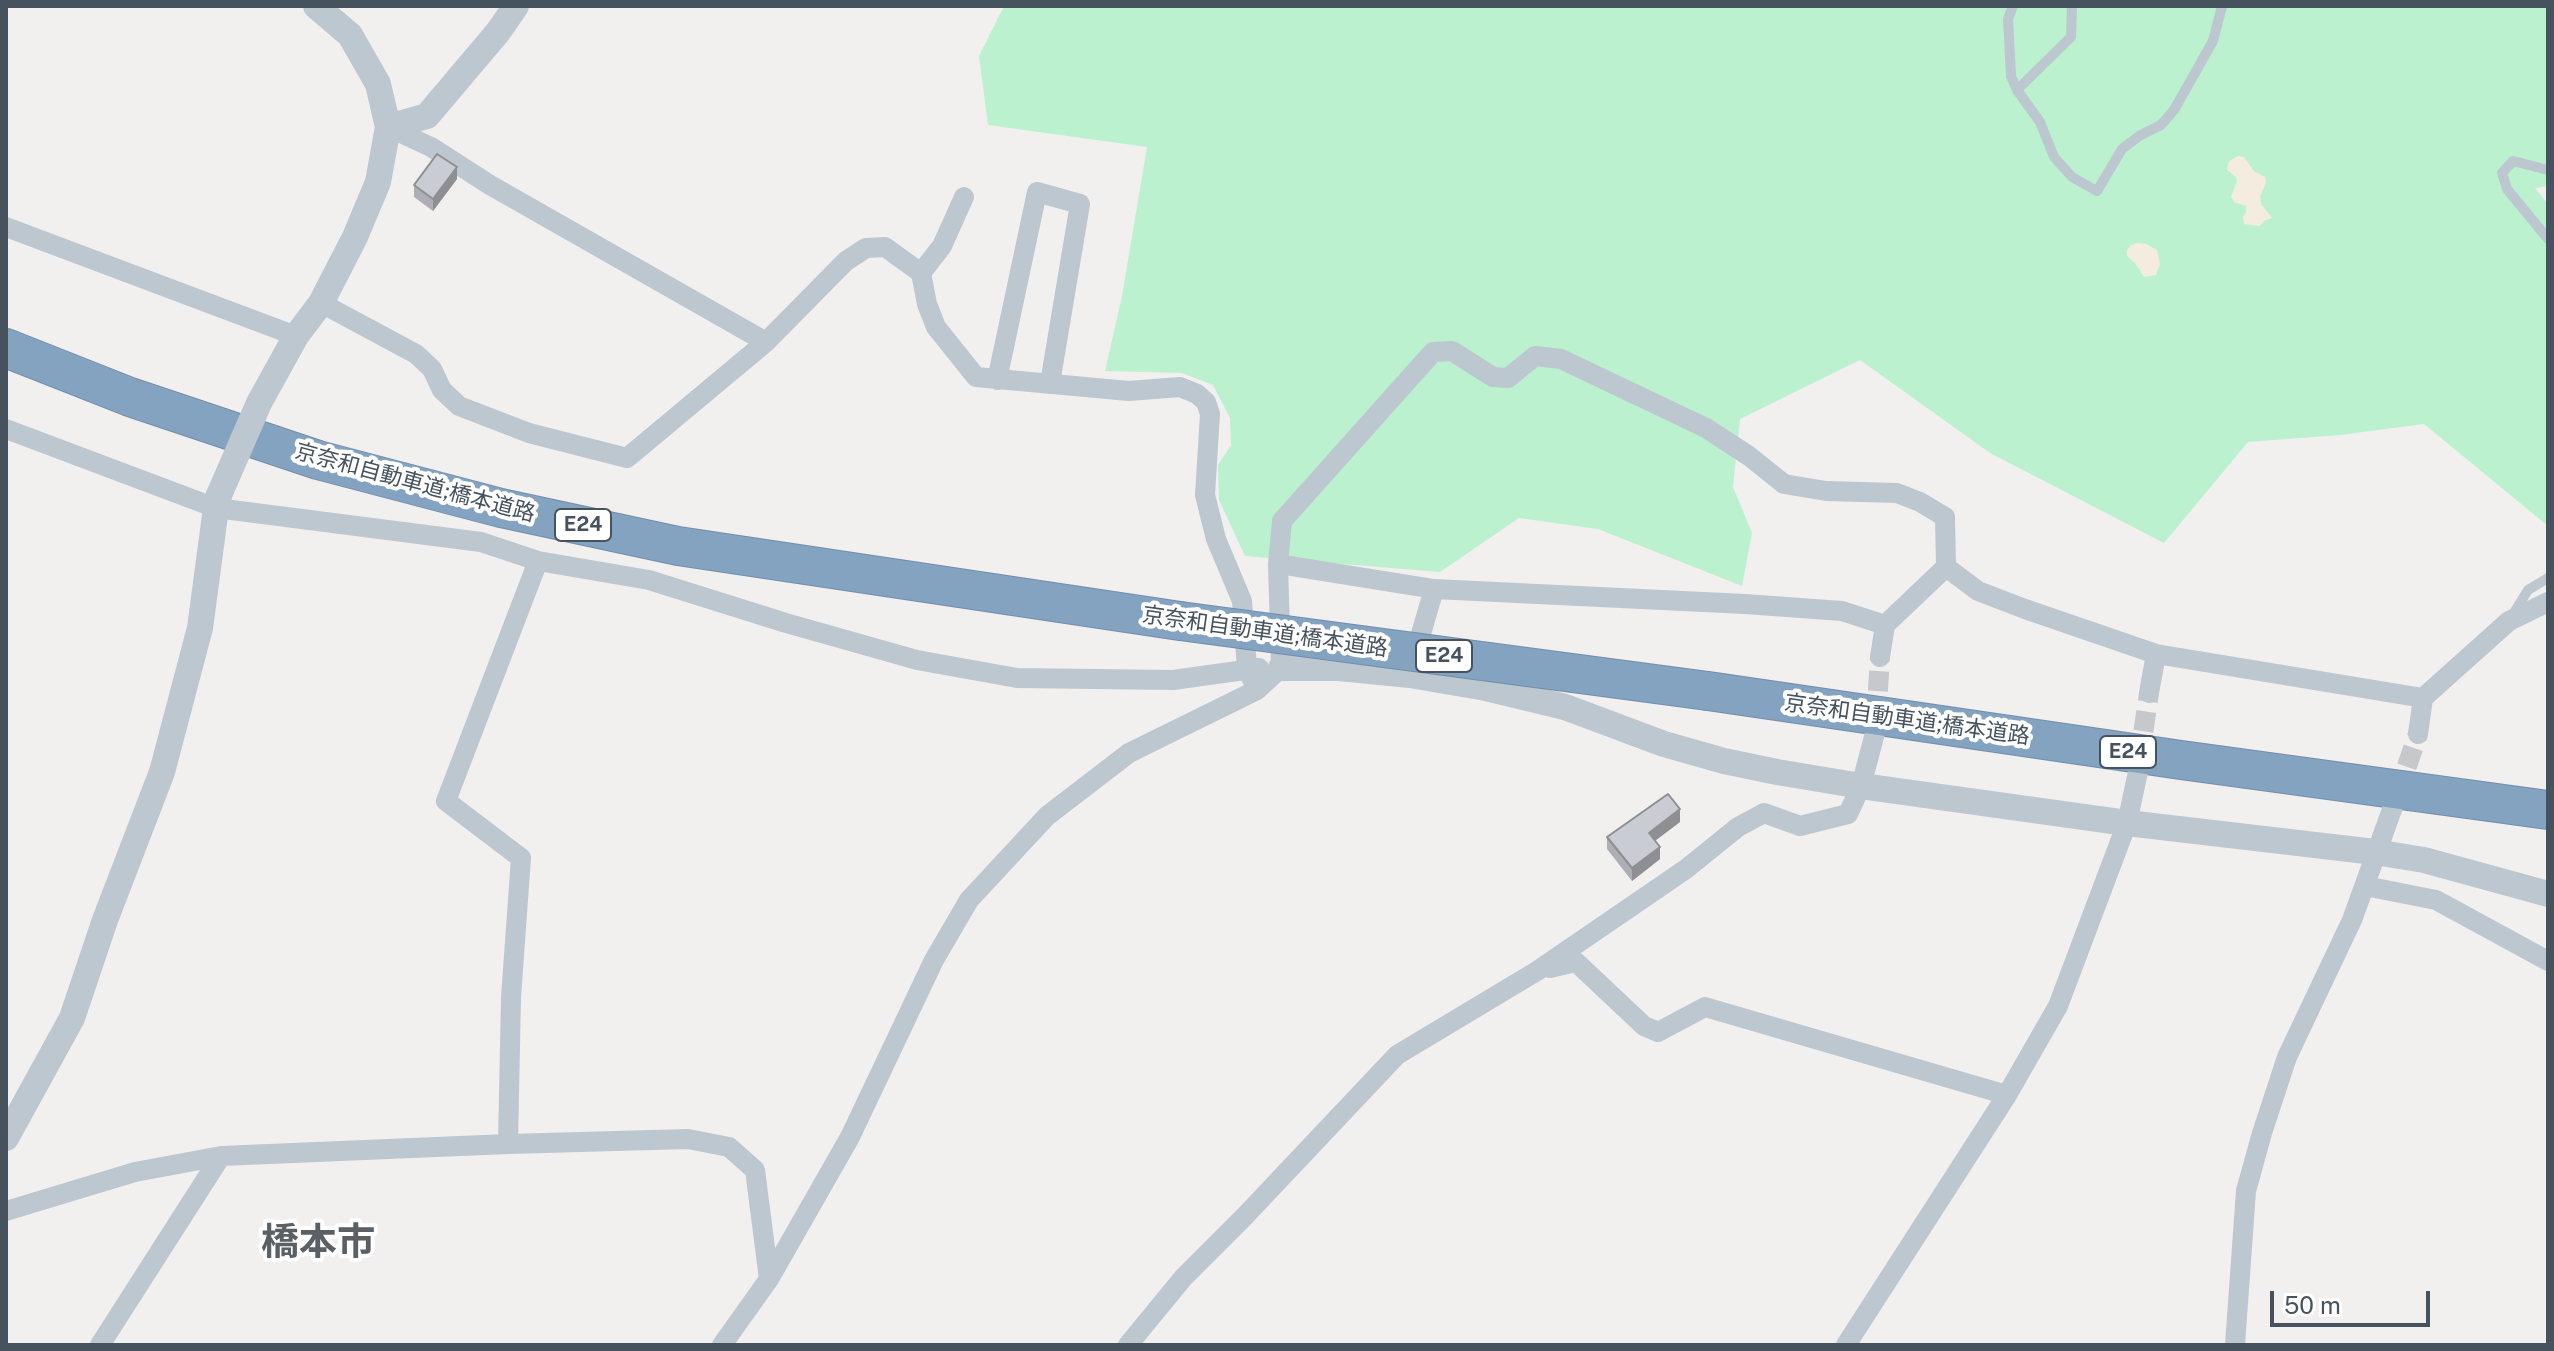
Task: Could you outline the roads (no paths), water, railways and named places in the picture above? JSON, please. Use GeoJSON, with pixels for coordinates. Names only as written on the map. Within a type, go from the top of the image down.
{"type":"FeatureCollection","features":[{"type":"Feature","properties":{"kind":"highway","name":"京奈和自動車道;橋本道路"},"geometry":{"type":"LineString","coordinates":[[6,348],[130,397],[318,460],[501,508],[678,546],[1180,621],[1708,691],[2548,810]]}},
{"type":"Feature","properties":{"kind":"street"},"geometry":{"type":"LineString","coordinates":[[6,1138],[72,1018],[105,920],[162,772],[200,628],[218,502],[259,403],[296,336],[321,303],[355,237],[378,182],[388,127],[378,84],[350,35],[316,6]]}},
{"type":"Feature","properties":{"kind":"street"},"geometry":{"type":"LineString","coordinates":[[388,127],[427,116],[516,6]]}},
{"type":"Feature","properties":{"kind":"street"},"geometry":{"type":"LineString","coordinates":[[388,127],[431,147],[490,185],[766,342]]}},
{"type":"Feature","properties":{"kind":"street"},"geometry":{"type":"LineString","coordinates":[[997,380],[1037,192],[1080,204],[1050,383]]}},
{"type":"Feature","properties":{"kind":"street"},"geometry":{"type":"LineString","coordinates":[[921,273],[942,246],[964,197]]}},
{"type":"Feature","properties":{"kind":"street"},"geometry":{"type":"LineString","coordinates":[[6,227],[296,336]]}},
{"type":"Feature","properties":{"kind":"street"},"geometry":{"type":"LineString","coordinates":[[321,303],[416,354],[432,369],[442,390],[459,406],[529,433],[627,458],[766,342],[846,261],[866,248],[885,247],[921,273],[927,304],[936,327],[976,377],[1129,391],[1180,387],[1197,394],[1206,402],[1210,414],[1205,495],[1216,539],[1242,601],[1247,668],[1257,690]]}},
{"type":"Feature","properties":{"kind":"street"},"geometry":{"type":"LineString","coordinates":[[722,1345],[769,1279],[850,1137],[934,960],[969,900],[1047,816],[1129,753],[1257,690],[1281,668],[1278,564],[1282,521],[1433,352],[1452,351],[1493,377],[1508,378],[1535,356],[1561,359],[1706,428],[1784,484],[1826,491],[1897,493],[1945,517],[1946,567],[1885,625],[1880,657]]}},
{"type":"Feature","properties":{"kind":"street"},"geometry":{"type":"LineString","coordinates":[[6,429],[218,502],[481,542],[538,561],[649,580],[917,660],[1017,678],[1173,680],[1247,668],[1339,668],[1410,675],[1486,688],[1565,707],[1664,744],[1724,761],[1861,786],[2127,823],[2375,852],[2424,860],[2548,894]]}},
{"type":"Feature","properties":{"kind":"street"},"geometry":{"type":"LineString","coordinates":[[508,1144],[511,997],[521,858],[446,801],[538,561]]}},
{"type":"Feature","properties":{"kind":"street"},"geometry":{"type":"LineString","coordinates":[[1278,564],[1434,589],[1842,611],[1885,625]]}},
{"type":"Feature","properties":{"kind":"street"},"geometry":{"type":"LineString","coordinates":[[1946,567],[1978,591],[2156,654],[2423,698]]}},
{"type":"Feature","properties":{"kind":"street"},"geometry":{"type":"LineString","coordinates":[[1410,675],[1434,589]]}},
{"type":"Feature","properties":{"kind":"street"},"geometry":{"type":"LineString","coordinates":[[2418,734],[2423,698],[2509,621],[2548,602]]}},
{"type":"Feature","properties":{"kind":"street"},"geometry":{"type":"LineString","coordinates":[[2149,693],[2156,654]]}},
{"type":"Feature","properties":{"kind":"street"},"geometry":{"type":"LineString","coordinates":[[1128,1345],[1183,1278],[1397,1055],[1537,971],[1686,869],[1738,827],[1764,813],[1800,826],[1848,814],[1861,786],[1875,733]]}},
{"type":"Feature","properties":{"kind":"street"},"geometry":{"type":"LineString","coordinates":[[1846,1345],[2007,1095],[2058,1006],[2127,823],[2138,772]]}},
{"type":"Feature","properties":{"kind":"street"},"geometry":{"type":"LineString","coordinates":[[2235,1345],[2246,1191],[2262,1133],[2287,1057],[2352,920],[2394,804]]}},
{"type":"Feature","properties":{"kind":"street"},"geometry":{"type":"LineString","coordinates":[[2365,886],[2436,900],[2548,961]]}},
{"type":"Feature","properties":{"kind":"street"},"geometry":{"type":"LineString","coordinates":[[1537,971],[1576,962],[1644,1026],[1658,1032],[1705,1007],[2007,1095]]}},
{"type":"Feature","properties":{"kind":"street"},"geometry":{"type":"LineString","coordinates":[[6,1211],[135,1172],[221,1156],[688,1139],[729,1147],[755,1170],[769,1279]]}},
{"type":"Feature","properties":{"kind":"street"},"geometry":{"type":"LineString","coordinates":[[100,1345],[221,1156]]}},
{"type":"Feature","properties":{"kind":"lane"},"geometry":{"type":"LineString","coordinates":[[2013,6],[2008,19],[2011,76],[2017,90],[2040,122],[2054,157],[2072,177],[2097,191],[2122,149],[2161,125],[2174,110],[2213,41],[2225,6]]}},
{"type":"Feature","properties":{"kind":"lane"},"geometry":{"type":"LineString","coordinates":[[2017,90],[2071,37],[2072,6]]}},
{"type":"Feature","properties":{"kind":"lane"},"geometry":{"type":"LineString","coordinates":[[2548,170],[2513,161],[2502,173],[2507,189],[2548,239]]}},
{"type":"Feature","properties":{"kind":"lane"},"geometry":{"type":"LineString","coordinates":[[2509,621],[2528,590],[2548,578]]}},
{"type":"Feature","properties":{"kind":"tunnel"},"geometry":{"type":"LineString","coordinates":[[1876,721],[1880,657]]}},
{"type":"Feature","properties":{"kind":"tunnel"},"geometry":{"type":"LineString","coordinates":[[2139,761],[2149,693]]}},
{"type":"Feature","properties":{"kind":"tunnel"},"geometry":{"type":"LineString","coordinates":[[2397,795],[2418,734]]}},
{"type":"Feature","properties":{"kind":"district","name":"橋本市"},"geometry":{"type":"Point","coordinates":[318,1243]}}]}
